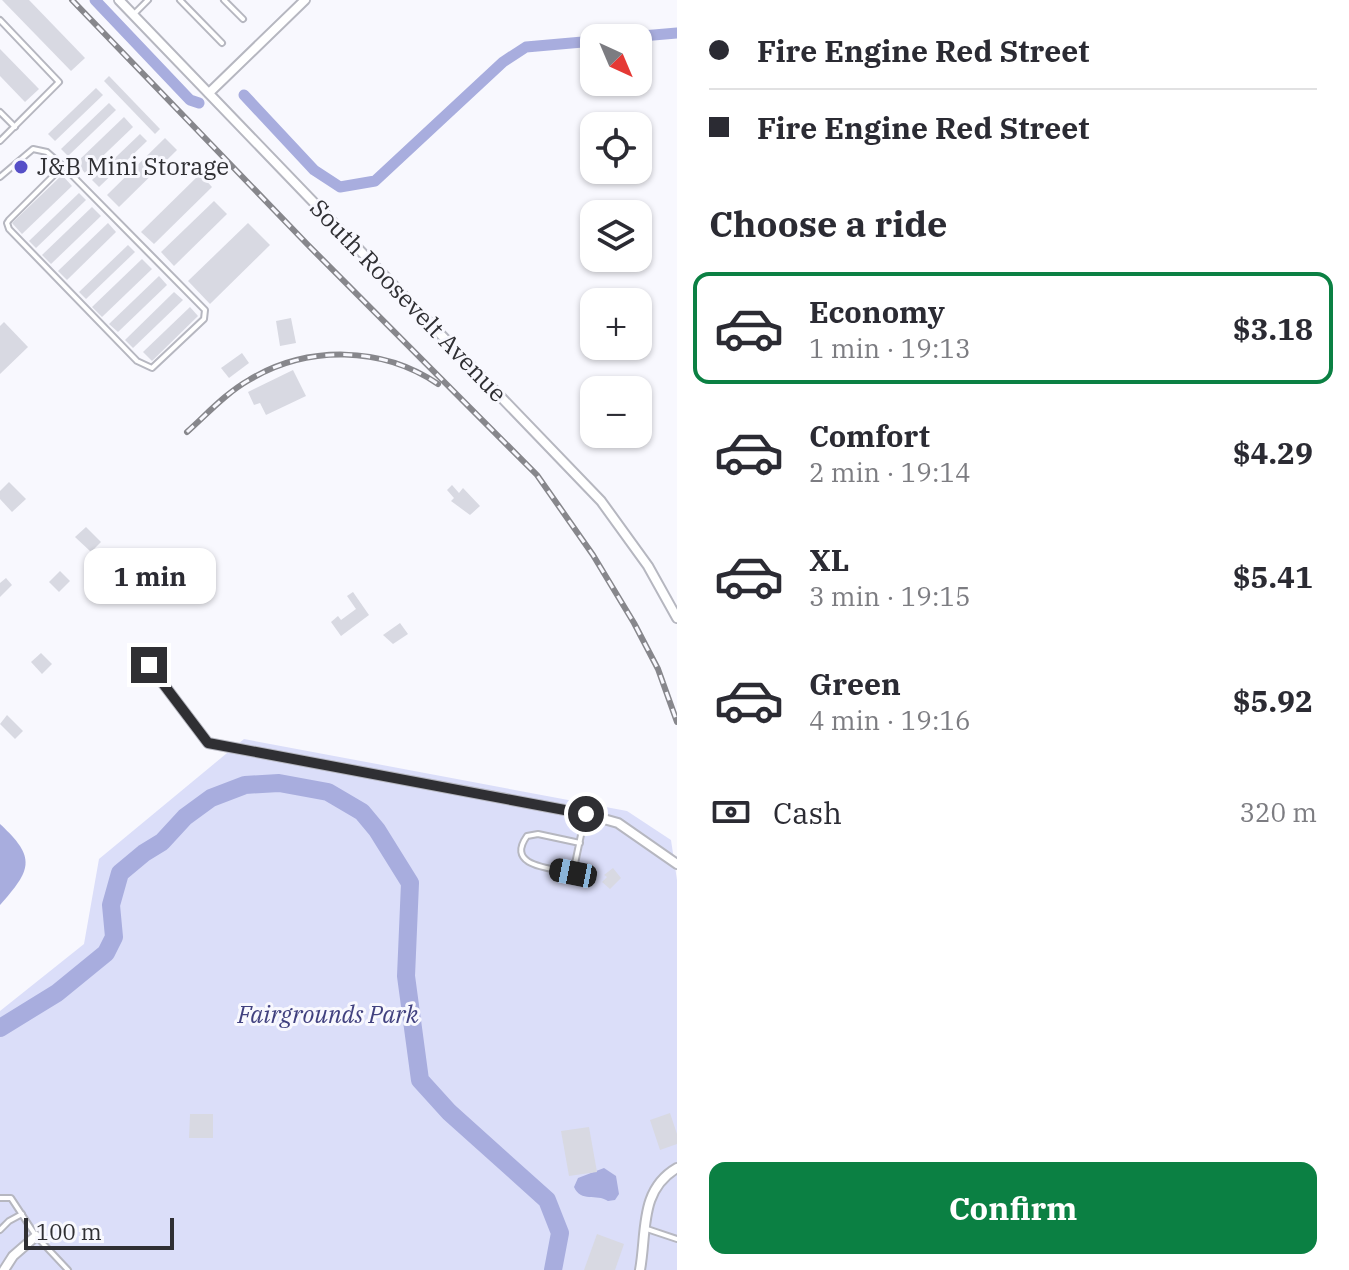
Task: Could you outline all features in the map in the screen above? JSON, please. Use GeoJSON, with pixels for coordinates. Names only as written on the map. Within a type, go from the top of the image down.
{"type":"FeatureCollection","features":[{"type":"Feature","properties":{"kind":"street","name":"South Roosevelt Avenue"},"geometry":{"type":"LineString","coordinates":[[119,0],[601,501],[648,566],[677,618]]}},
{"type":"Feature","properties":{"kind":"street"},"geometry":{"type":"LineString","coordinates":[[209,93],[305,0]]}},
{"type":"Feature","properties":{"kind":"street"},"geometry":{"type":"LineString","coordinates":[[149,665],[208,743],[586,814],[618,823],[677,864]]}},
{"type":"Feature","properties":{"kind":"street"},"geometry":{"type":"LineString","coordinates":[[640,1270],[650,1196],[660,1179],[677,1168]]}},
{"type":"Feature","properties":{"kind":"street"},"geometry":{"type":"LineString","coordinates":[[4,1270],[13,1256],[36,1236]]}},
{"type":"Feature","properties":{"kind":"lane"},"geometry":{"type":"LineString","coordinates":[[133,15],[148,0]]}},
{"type":"Feature","properties":{"kind":"lane"},"geometry":{"type":"LineString","coordinates":[[180,0],[222,43]]}},
{"type":"Feature","properties":{"kind":"lane"},"geometry":{"type":"LineString","coordinates":[[224,0],[243,19]]}},
{"type":"Feature","properties":{"kind":"lane"},"geometry":{"type":"LineString","coordinates":[[0,20],[59,82],[0,141]]}},
{"type":"Feature","properties":{"kind":"lane"},"geometry":{"type":"LineString","coordinates":[[0,112],[15,127]]}},
{"type":"Feature","properties":{"kind":"lane"},"geometry":{"type":"LineString","coordinates":[[0,177],[36,148],[47,152],[63,166],[205,310],[204,319],[152,368],[137,361],[9,229],[9,220],[63,166]]}},
{"type":"Feature","properties":{"kind":"lane"},"geometry":{"type":"LineString","coordinates":[[580,843],[538,834],[527,836],[520,854],[524,861],[532,864],[573,873],[580,843],[586,814]]}},
{"type":"Feature","properties":{"kind":"lane"},"geometry":{"type":"LineString","coordinates":[[0,1198],[11,1198],[36,1236],[68,1270]]}},
{"type":"Feature","properties":{"kind":"lane"},"geometry":{"type":"LineString","coordinates":[[0,1230],[22,1214]]}},
{"type":"Feature","properties":{"kind":"lane"},"geometry":{"type":"LineString","coordinates":[[647,1229],[677,1239]]}},
{"type":"Feature","properties":{"kind":"green space","name":"Fairgrounds Park"},"geometry":{"type":"Polygon","coordinates":[[[244,739],[627,811],[671,840],[677,880],[677,1270],[0,1270],[0,1011],[84,944],[99,859],[244,739]]]}},
{"type":"Feature","properties":{"kind":"water"},"geometry":{"type":"Polygon","coordinates":[[[0,824],[20,846],[26,864],[18,882],[0,905],[0,824]]]}},
{"type":"Feature","properties":{"kind":"water"},"geometry":{"type":"Polygon","coordinates":[[[604,1168],[616,1176],[619,1194],[615,1200],[608,1201],[577,1192],[574,1187],[578,1178],[604,1168]]]}},
{"type":"Feature","properties":{"kind":"building"},"geometry":{"type":"Polygon","coordinates":[[[2,0],[29,0],[85,58],[71,71],[2,0]]]}},
{"type":"Feature","properties":{"kind":"building"},"geometry":{"type":"Polygon","coordinates":[[[0,49],[39,89],[25,102],[0,76],[0,49]]]}},
{"type":"Feature","properties":{"kind":"building"},"geometry":{"type":"Polygon","coordinates":[[[109,76],[160,129],[155,134],[104,81],[109,76]]]}},
{"type":"Feature","properties":{"kind":"building"},"geometry":{"type":"Polygon","coordinates":[[[96,88],[103,95],[55,141],[48,134],[96,88]]]}},
{"type":"Feature","properties":{"kind":"building"},"geometry":{"type":"Polygon","coordinates":[[[109,103],[116,110],[68,156],[61,149],[109,103]]]}},
{"type":"Feature","properties":{"kind":"building"},"geometry":{"type":"Polygon","coordinates":[[[124,117],[133,127],[85,173],[76,163],[124,117]]]}},
{"type":"Feature","properties":{"kind":"building"},"geometry":{"type":"Polygon","coordinates":[[[140,134],[147,141],[99,187],[92,180],[140,134]]]}},
{"type":"Feature","properties":{"kind":"building"},"geometry":{"type":"Polygon","coordinates":[[[165,138],[177,150],[119,207],[107,195],[165,138]]]}},
{"type":"Feature","properties":{"kind":"building"},"geometry":{"type":"Polygon","coordinates":[[[200,174],[212,187],[154,244],[141,232],[200,174]]]}},
{"type":"Feature","properties":{"kind":"building"},"geometry":{"type":"Polygon","coordinates":[[[62,175],[72,186],[22,234],[12,223],[62,175]]]}},
{"type":"Feature","properties":{"kind":"building"},"geometry":{"type":"Polygon","coordinates":[[[79,193],[86,200],[36,248],[29,241],[79,193]]]}},
{"type":"Feature","properties":{"kind":"building"},"geometry":{"type":"Polygon","coordinates":[[[214,201],[227,214],[174,266],[161,252],[214,201]]]}},
{"type":"Feature","properties":{"kind":"building"},"geometry":{"type":"Polygon","coordinates":[[[92,207],[101,216],[51,264],[42,255],[92,207]]]}},
{"type":"Feature","properties":{"kind":"building"},"geometry":{"type":"Polygon","coordinates":[[[108,223],[116,232],[67,280],[58,271],[108,223]]]}},
{"type":"Feature","properties":{"kind":"building"},"geometry":{"type":"Polygon","coordinates":[[[248,223],[270,245],[210,304],[188,281],[248,223]]]}},
{"type":"Feature","properties":{"kind":"building"},"geometry":{"type":"Polygon","coordinates":[[[128,245],[135,252],[86,299],[79,292],[128,245]]]}},
{"type":"Feature","properties":{"kind":"building"},"geometry":{"type":"Polygon","coordinates":[[[142,259],[152,269],[102,317],[92,307],[142,259]]]}},
{"type":"Feature","properties":{"kind":"building"},"geometry":{"type":"Polygon","coordinates":[[[159,276],[167,285],[118,332],[109,324],[159,276]]]}},
{"type":"Feature","properties":{"kind":"building"},"geometry":{"type":"Polygon","coordinates":[[[174,292],[183,300],[133,348],[125,340],[174,292]]]}},
{"type":"Feature","properties":{"kind":"building"},"geometry":{"type":"Polygon","coordinates":[[[190,307],[198,316],[152,361],[143,352],[190,307]]]}},
{"type":"Feature","properties":{"kind":"building"},"geometry":{"type":"Polygon","coordinates":[[[291,318],[296,343],[280,346],[276,321],[291,318]]]}},
{"type":"Feature","properties":{"kind":"building"},"geometry":{"type":"Polygon","coordinates":[[[4,322],[28,347],[0,374],[0,326],[4,322]]]}},
{"type":"Feature","properties":{"kind":"building"},"geometry":{"type":"Polygon","coordinates":[[[242,353],[249,363],[229,378],[221,368],[242,353]]]}},
{"type":"Feature","properties":{"kind":"building"},"geometry":{"type":"Polygon","coordinates":[[[293,370],[306,396],[266,415],[260,403],[254,405],[248,392],[293,370]]]}},
{"type":"Feature","properties":{"kind":"building"},"geometry":{"type":"Polygon","coordinates":[[[9,482],[26,499],[12,512],[0,499],[0,491],[9,482]]]}},
{"type":"Feature","properties":{"kind":"building"},"geometry":{"type":"Polygon","coordinates":[[[452,485],[459,493],[463,488],[480,506],[470,515],[451,501],[454,498],[447,490],[452,485]]]}},
{"type":"Feature","properties":{"kind":"building"},"geometry":{"type":"Polygon","coordinates":[[[86,527],[101,542],[91,552],[75,537],[86,527]]]}},
{"type":"Feature","properties":{"kind":"building"},"geometry":{"type":"Polygon","coordinates":[[[60,571],[70,581],[59,592],[49,582],[60,571]]]}},
{"type":"Feature","properties":{"kind":"building"},"geometry":{"type":"Polygon","coordinates":[[[6,578],[12,585],[0,597],[0,583],[6,578]]]}},
{"type":"Feature","properties":{"kind":"building"},"geometry":{"type":"Polygon","coordinates":[[[353,592],[369,615],[341,636],[331,622],[338,616],[341,620],[356,609],[347,596],[353,592]]]}},
{"type":"Feature","properties":{"kind":"building"},"geometry":{"type":"Polygon","coordinates":[[[400,623],[408,634],[393,644],[383,635],[400,623]]]}},
{"type":"Feature","properties":{"kind":"building"},"geometry":{"type":"Polygon","coordinates":[[[41,653],[52,664],[42,674],[31,662],[41,653]]]}},
{"type":"Feature","properties":{"kind":"building"},"geometry":{"type":"Polygon","coordinates":[[[7,715],[23,731],[15,739],[0,724],[7,715]]]}},
{"type":"Feature","properties":{"kind":"building"},"geometry":{"type":"Polygon","coordinates":[[[613,868],[621,878],[610,889],[602,882],[607,877],[604,875],[613,868]]]}},
{"type":"Feature","properties":{"kind":"building"},"geometry":{"type":"Polygon","coordinates":[[[670,1113],[677,1144],[660,1150],[650,1120],[670,1113]]]}},
{"type":"Feature","properties":{"kind":"building"},"geometry":{"type":"Polygon","coordinates":[[[190,1114],[213,1114],[213,1138],[189,1138],[190,1114]]]}},
{"type":"Feature","properties":{"kind":"building"},"geometry":{"type":"Polygon","coordinates":[[[589,1127],[597,1172],[569,1176],[561,1131],[589,1127]]]}},
{"type":"Feature","properties":{"kind":"building"},"geometry":{"type":"Polygon","coordinates":[[[597,1234],[624,1244],[615,1270],[584,1270],[597,1234]]]}},
{"type":"Feature","properties":{"kind":"waterway"},"geometry":{"type":"LineString","coordinates":[[95,0],[190,100],[199,103]]}},
{"type":"Feature","properties":{"kind":"waterway"},"geometry":{"type":"LineString","coordinates":[[652,35],[677,33]]}},
{"type":"Feature","properties":{"kind":"waterway"},"geometry":{"type":"LineString","coordinates":[[244,95],[314,170],[340,187],[375,181],[503,62],[526,47],[580,42]]}},
{"type":"Feature","properties":{"kind":"waterway"},"geometry":{"type":"LineString","coordinates":[[0,1028],[57,993],[106,953],[114,937],[111,905],[120,873],[162,842],[185,817],[211,798],[245,785],[279,783],[328,792],[362,812],[410,883],[406,976],[420,1080],[449,1112],[547,1200],[560,1233],[553,1270]]}},
{"type":"Feature","properties":{"kind":"railway"},"geometry":{"type":"LineString","coordinates":[[72,0],[308,245],[537,475],[593,555],[634,623],[658,669],[677,722]]}},
{"type":"Feature","properties":{"kind":"railway"},"geometry":{"type":"LineString","coordinates":[[187,432],[241,385],[271,369],[320,356],[369,357],[393,362],[438,384]]}},
{"type":"Feature","properties":{"kind":"place","name":"J&B Mini Storage"},"geometry":{"type":"Point","coordinates":[21,167]}},
{"type":"Feature","properties":{"kind":"route"},"geometry":{"type":"LineString","coordinates":[[149,665],[208,743],[586,814]]}}]}
